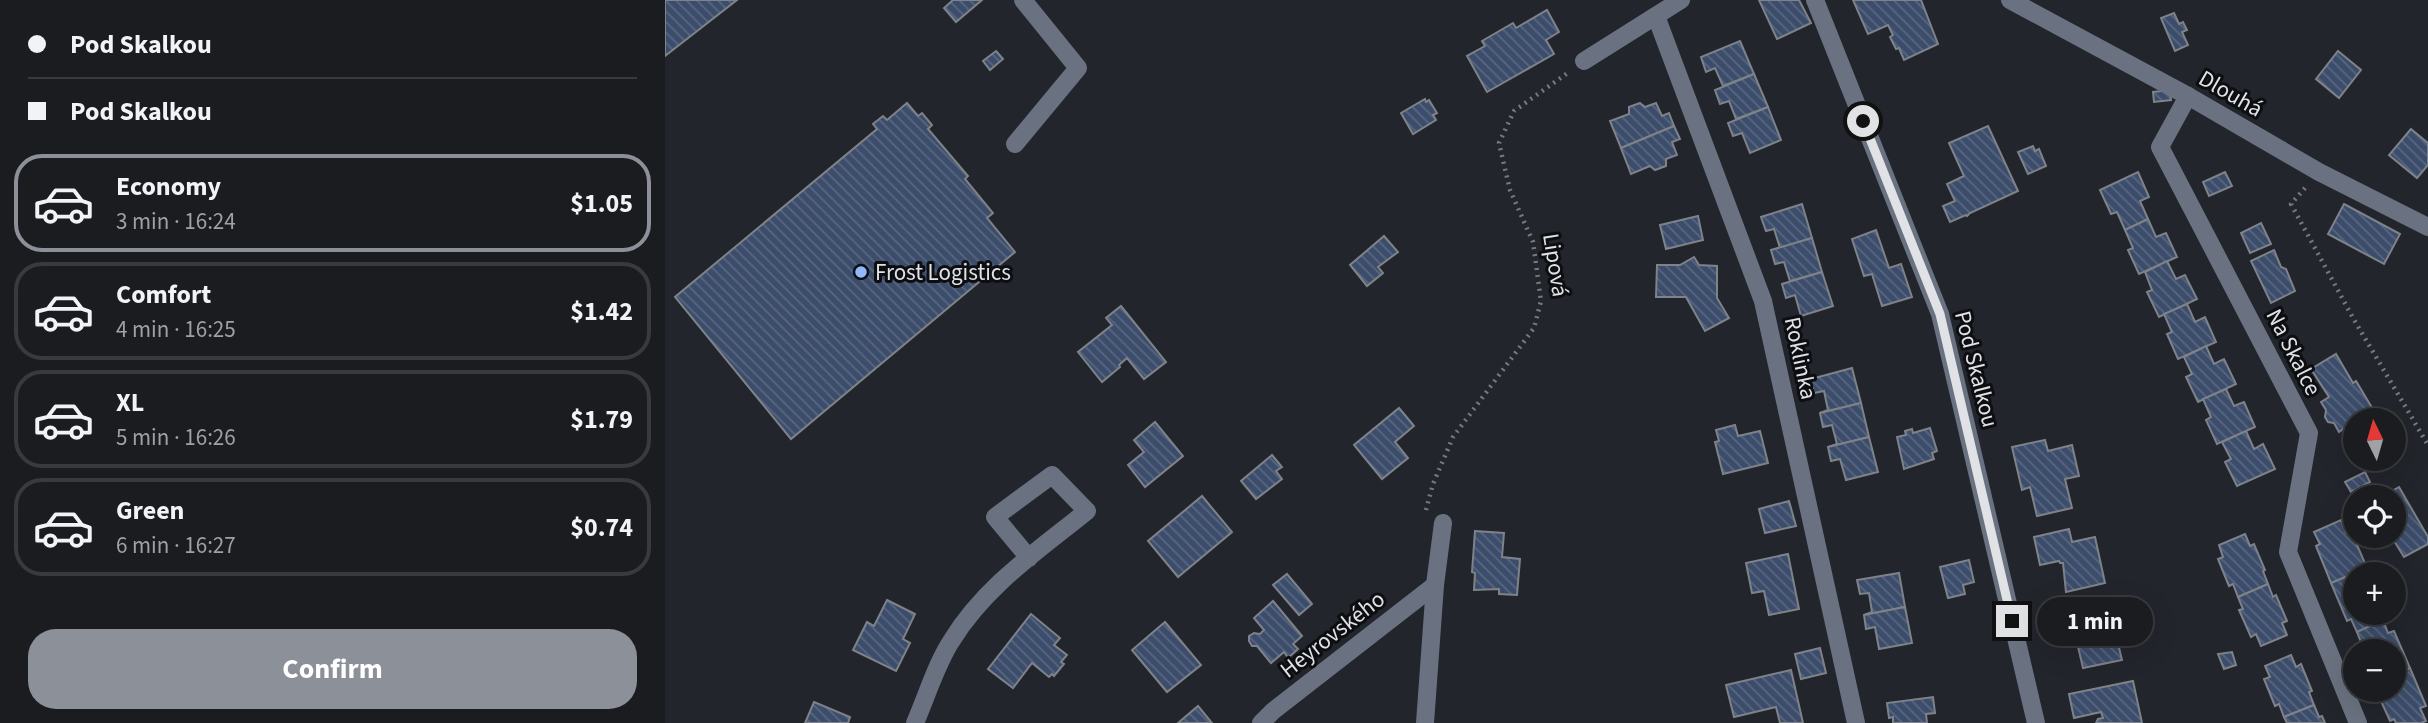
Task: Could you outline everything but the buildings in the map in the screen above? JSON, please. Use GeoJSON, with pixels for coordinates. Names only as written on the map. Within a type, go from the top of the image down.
{"type":"FeatureCollection","features":[{"type":"Feature","properties":{"kind":"street"},"geometry":{"type":"LineString","coordinates":[[1015,144],[1077,68],[1024,0]]}},
{"type":"Feature","properties":{"kind":"street"},"geometry":{"type":"LineString","coordinates":[[1584,61],[1681,0]]}},
{"type":"Feature","properties":{"kind":"street","name":"Pod Skalkou"},"geometry":{"type":"LineString","coordinates":[[1815,0],[1940,314],[2036,723]]}},
{"type":"Feature","properties":{"kind":"street","name":"Dlouhá"},"geometry":{"type":"LineString","coordinates":[[2010,0],[2188,96],[2319,172],[2428,227]]}},
{"type":"Feature","properties":{"kind":"street","name":"Roklinka"},"geometry":{"type":"LineString","coordinates":[[1656,16],[1763,301],[1856,723]]}},
{"type":"Feature","properties":{"kind":"street","name":"Na Skalce"},"geometry":{"type":"LineString","coordinates":[[2188,96],[2160,147],[2309,433],[2288,552],[2358,723]]}},
{"type":"Feature","properties":{"kind":"street"},"geometry":{"type":"LineString","coordinates":[[915,723],[951,640],[997,584],[1029,558],[1087,510],[1052,475],[995,517],[1029,558]]}},
{"type":"Feature","properties":{"kind":"street"},"geometry":{"type":"LineString","coordinates":[[1425,723],[1435,585],[1443,523]]}},
{"type":"Feature","properties":{"kind":"street","name":"Heyrovského"},"geometry":{"type":"LineString","coordinates":[[1261,723],[1435,585]]}},
{"type":"Feature","properties":{"kind":"path","name":"Lipová"},"geometry":{"type":"LineString","coordinates":[[1425,513],[1433,484],[1453,437],[1534,328],[1541,301],[1533,242],[1510,190],[1499,143],[1514,111],[1584,61]]}},
{"type":"Feature","properties":{"kind":"path"},"geometry":{"type":"LineString","coordinates":[[2319,172],[2291,204],[2353,318],[2428,444]]}},
{"type":"Feature","properties":{"kind":"place","name":"Frost Logistics"},"geometry":{"type":"Point","coordinates":[861,272]}},
{"type":"Feature","properties":{"kind":"route"},"geometry":{"type":"LineString","coordinates":[[1863,121],[1940,314],[2012,621]]}}]}
